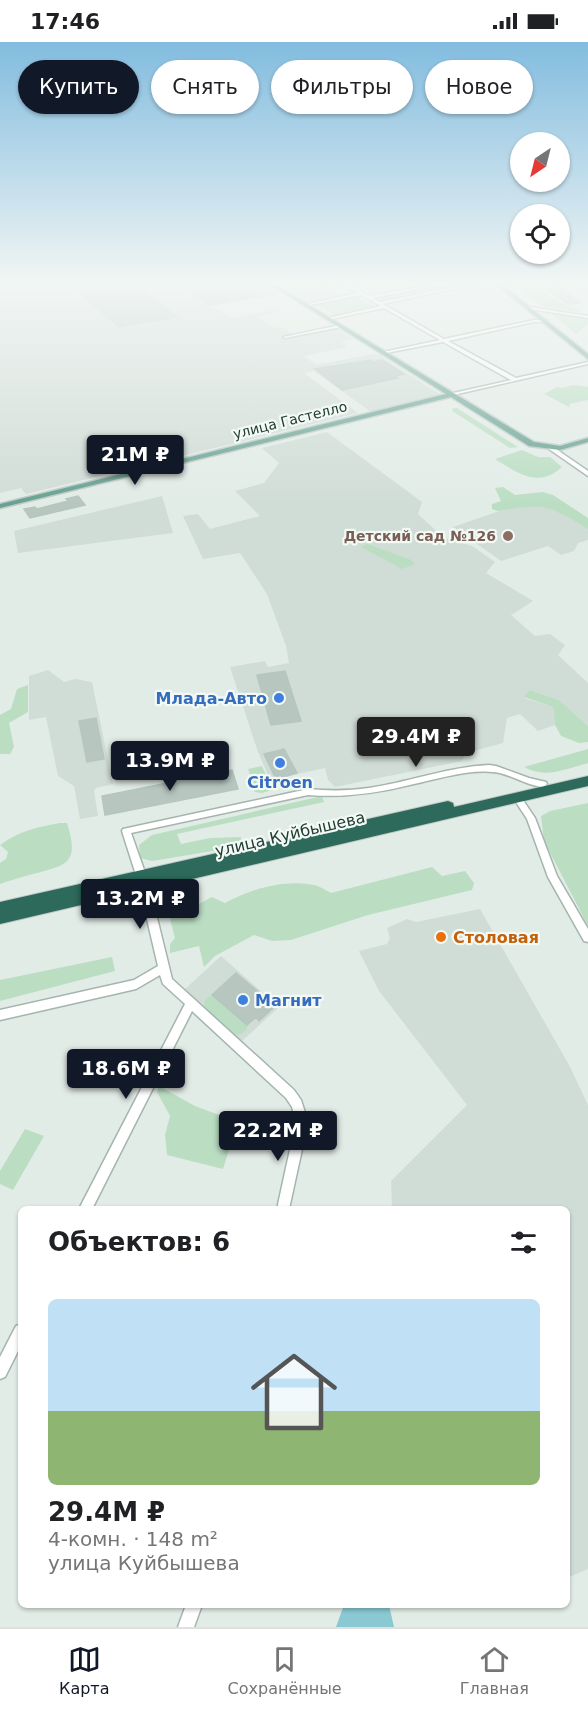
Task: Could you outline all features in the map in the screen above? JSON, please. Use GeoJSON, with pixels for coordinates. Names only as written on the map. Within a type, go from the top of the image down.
{"type":"FeatureCollection","features":[{"type":"Feature","properties":{"kind":"highway","name":"улица Куйбышева"},"geometry":{"type":"LineString","coordinates":[[0,918],[588,772]]}},
{"type":"Feature","properties":{"kind":"highway","name":"улица Куйбышева"},"geometry":{"type":"LineString","coordinates":[[0,908],[143,881],[518,799],[588,781]]}},
{"type":"Feature","properties":{"kind":"main road"},"geometry":{"type":"LineString","coordinates":[[389,357],[532,444],[551,448],[588,440]]}},
{"type":"Feature","properties":{"kind":"main road","name":"улица Гастелло"},"geometry":{"type":"LineString","coordinates":[[0,506],[451,395]]}},
{"type":"Feature","properties":{"kind":"street"},"geometry":{"type":"LineString","coordinates":[[474,357],[515,380]]}},
{"type":"Feature","properties":{"kind":"street","name":"улица Гастелло"},"geometry":{"type":"LineString","coordinates":[[451,395],[588,363]]}},
{"type":"Feature","properties":{"kind":"street"},"geometry":{"type":"LineString","coordinates":[[551,448],[588,474]]}},
{"type":"Feature","properties":{"kind":"street"},"geometry":{"type":"LineString","coordinates":[[284,1206],[302,1122],[297,1104],[290,1094],[166,981],[143,881],[126,831],[309,792],[335,795],[355,794],[471,770],[498,769],[513,777],[543,784]]}},
{"type":"Feature","properties":{"kind":"street"},"geometry":{"type":"LineString","coordinates":[[518,799],[531,819],[553,877],[588,938]]}},
{"type":"Feature","properties":{"kind":"street"},"geometry":{"type":"LineString","coordinates":[[0,1015],[136,984],[164,968]]}},
{"type":"Feature","properties":{"kind":"street"},"geometry":{"type":"LineString","coordinates":[[87,1206],[191,1003]]}},
{"type":"Feature","properties":{"kind":"street"},"geometry":{"type":"LineString","coordinates":[[0,1372],[18,1337]]}},
{"type":"Feature","properties":{"kind":"street"},"geometry":{"type":"LineString","coordinates":[[186,1627],[193,1608]]}},
{"type":"Feature","properties":{"kind":"shaded area"},"geometry":{"type":"Polygon","coordinates":[[[0,357],[305,357],[316,365],[357,357],[382,357],[441,395],[371,412],[314,371],[304,373],[358,413],[26,494],[21,488],[0,493],[0,357]]]}},
{"type":"Feature","properties":{"kind":"shaded area"},"geometry":{"type":"Polygon","coordinates":[[[327,432],[422,502],[418,514],[443,537],[472,546],[495,562],[486,573],[533,601],[511,615],[535,636],[550,634],[565,645],[558,655],[588,683],[588,726],[559,700],[530,690],[524,698],[553,707],[555,725],[538,731],[520,714],[507,718],[503,743],[466,753],[462,761],[335,787],[328,780],[325,768],[270,780],[258,752],[230,667],[265,661],[268,667],[289,663],[286,646],[267,594],[240,553],[203,559],[183,516],[198,514],[210,529],[260,516],[235,491],[264,483],[279,463],[262,448],[327,432]]]}},
{"type":"Feature","properties":{"kind":"shaded area"},"geometry":{"type":"Polygon","coordinates":[[[162,496],[173,533],[18,553],[14,531],[162,496]]]}},
{"type":"Feature","properties":{"kind":"shaded area"},"geometry":{"type":"Polygon","coordinates":[[[543,496],[588,525],[588,540],[578,543],[574,551],[561,555],[548,546],[501,561],[453,527],[543,496]]]}},
{"type":"Feature","properties":{"kind":"shaded area"},"geometry":{"type":"Polygon","coordinates":[[[48,670],[64,682],[75,679],[92,682],[113,784],[96,788],[94,791],[98,816],[80,819],[74,786],[58,776],[46,717],[29,720],[29,676],[48,670]]]}},
{"type":"Feature","properties":{"kind":"shaded area"},"geometry":{"type":"Polygon","coordinates":[[[480,909],[569,1065],[588,1105],[588,1569],[570,1577],[570,1206],[392,1206],[391,1181],[467,1105],[379,991],[359,951],[387,944],[390,938],[387,928],[407,919],[416,922],[480,909]]]}},
{"type":"Feature","properties":{"kind":"shaded area"},"geometry":{"type":"Polygon","coordinates":[[[221,956],[279,1007],[241,1042],[184,990],[221,956]]]}},
{"type":"Feature","properties":{"kind":"green space"},"geometry":{"type":"Polygon","coordinates":[[[573,385],[588,387],[588,400],[569,404],[571,408],[544,394],[557,387],[573,385]]]}},
{"type":"Feature","properties":{"kind":"green space"},"geometry":{"type":"Polygon","coordinates":[[[453,408],[457,408],[518,447],[510,448],[452,411],[453,408]]]}},
{"type":"Feature","properties":{"kind":"green space"},"geometry":{"type":"Polygon","coordinates":[[[522,450],[538,457],[550,457],[562,467],[553,474],[536,478],[520,473],[495,459],[522,450]]]}},
{"type":"Feature","properties":{"kind":"green space"},"geometry":{"type":"Polygon","coordinates":[[[503,487],[515,495],[543,492],[553,495],[588,518],[588,529],[545,508],[526,507],[498,511],[492,509],[492,504],[501,501],[495,488],[503,487]]]}},
{"type":"Feature","properties":{"kind":"green space"},"geometry":{"type":"Polygon","coordinates":[[[368,544],[411,560],[415,564],[402,569],[361,547],[368,544]]]}},
{"type":"Feature","properties":{"kind":"green space"},"geometry":{"type":"Polygon","coordinates":[[[28,685],[28,712],[9,723],[14,747],[10,754],[0,754],[0,715],[11,709],[17,689],[28,685]]]}},
{"type":"Feature","properties":{"kind":"green space"},"geometry":{"type":"Polygon","coordinates":[[[530,690],[559,700],[588,726],[588,742],[579,743],[561,736],[555,725],[553,707],[524,697],[530,690]]]}},
{"type":"Feature","properties":{"kind":"green space"},"geometry":{"type":"Polygon","coordinates":[[[588,749],[588,763],[572,768],[548,773],[532,771],[524,767],[588,749]]]}},
{"type":"Feature","properties":{"kind":"green space"},"geometry":{"type":"Polygon","coordinates":[[[262,766],[272,790],[262,793],[255,792],[251,787],[253,783],[248,769],[262,766]]]}},
{"type":"Feature","properties":{"kind":"green space"},"geometry":{"type":"Polygon","coordinates":[[[322,796],[324,802],[177,834],[181,844],[210,838],[241,837],[241,842],[225,849],[152,861],[140,858],[139,845],[152,835],[322,796]]]}},
{"type":"Feature","properties":{"kind":"green space"},"geometry":{"type":"Polygon","coordinates":[[[588,803],[588,926],[544,841],[541,816],[550,811],[588,803]]]}},
{"type":"Feature","properties":{"kind":"green space"},"geometry":{"type":"Polygon","coordinates":[[[67,823],[71,837],[71,855],[68,860],[54,868],[0,884],[0,863],[6,859],[8,852],[0,845],[28,830],[67,823]]]}},
{"type":"Feature","properties":{"kind":"green space"},"geometry":{"type":"Polygon","coordinates":[[[432,867],[442,876],[465,871],[474,883],[472,890],[368,915],[291,940],[272,941],[254,935],[215,956],[204,967],[199,946],[170,953],[170,944],[175,938],[170,919],[212,897],[225,903],[268,886],[291,883],[314,885],[331,893],[432,867]]]}},
{"type":"Feature","properties":{"kind":"green space"},"geometry":{"type":"Polygon","coordinates":[[[112,957],[115,971],[0,1001],[0,980],[112,957]]]}},
{"type":"Feature","properties":{"kind":"green space"},"geometry":{"type":"Polygon","coordinates":[[[212,995],[247,1025],[247,1029],[235,1035],[205,1009],[204,1001],[212,995]]]}},
{"type":"Feature","properties":{"kind":"green space"},"geometry":{"type":"Polygon","coordinates":[[[159,1086],[195,1106],[238,1122],[223,1169],[167,1155],[165,1135],[170,1116],[157,1092],[159,1086]]]}},
{"type":"Feature","properties":{"kind":"green space"},"geometry":{"type":"Polygon","coordinates":[[[25,1129],[44,1136],[13,1190],[0,1184],[0,1171],[25,1129]]]}},
{"type":"Feature","properties":{"kind":"water"},"geometry":{"type":"Polygon","coordinates":[[[343,1608],[390,1608],[394,1627],[336,1627],[343,1608]]]}},
{"type":"Feature","properties":{"kind":"building"},"geometry":{"type":"Polygon","coordinates":[[[371,360],[374,362],[382,360],[404,374],[395,376],[398,378],[342,390],[315,369],[371,360]]]}},
{"type":"Feature","properties":{"kind":"building"},"geometry":{"type":"Polygon","coordinates":[[[78,496],[85,505],[30,518],[24,509],[35,507],[37,509],[78,496]]]}},
{"type":"Feature","properties":{"kind":"building","name":"Млада-Авто"},"geometry":{"type":"Polygon","coordinates":[[[285,671],[301,721],[271,725],[257,675],[285,671]]]}},
{"type":"Feature","properties":{"kind":"building"},"geometry":{"type":"Polygon","coordinates":[[[96,718],[104,759],[87,762],[79,721],[96,718]]]}},
{"type":"Feature","properties":{"kind":"building","name":"Citroen"},"geometry":{"type":"Polygon","coordinates":[[[284,749],[297,773],[276,779],[264,754],[284,749]]]}},
{"type":"Feature","properties":{"kind":"building"},"geometry":{"type":"Polygon","coordinates":[[[232,770],[238,789],[105,815],[102,796],[232,770]]]}},
{"type":"Feature","properties":{"kind":"building","name":"Магнит"},"geometry":{"type":"Polygon","coordinates":[[[236,973],[275,1006],[259,1021],[256,1017],[247,1025],[212,995],[236,973]]]}},
{"type":"Feature","properties":{"kind":"place","name":"Детский сад №126"},"geometry":{"type":"Point","coordinates":[508,536]}},
{"type":"Feature","properties":{"kind":"place","name":"Млада-Авто"},"geometry":{"type":"Point","coordinates":[279,698]}},
{"type":"Feature","properties":{"kind":"place","name":"Citroen"},"geometry":{"type":"Point","coordinates":[280,763]}},
{"type":"Feature","properties":{"kind":"place","name":"Столовая"},"geometry":{"type":"Point","coordinates":[441,937]}},
{"type":"Feature","properties":{"kind":"place","name":"Магнит"},"geometry":{"type":"Point","coordinates":[243,1000]}}]}
